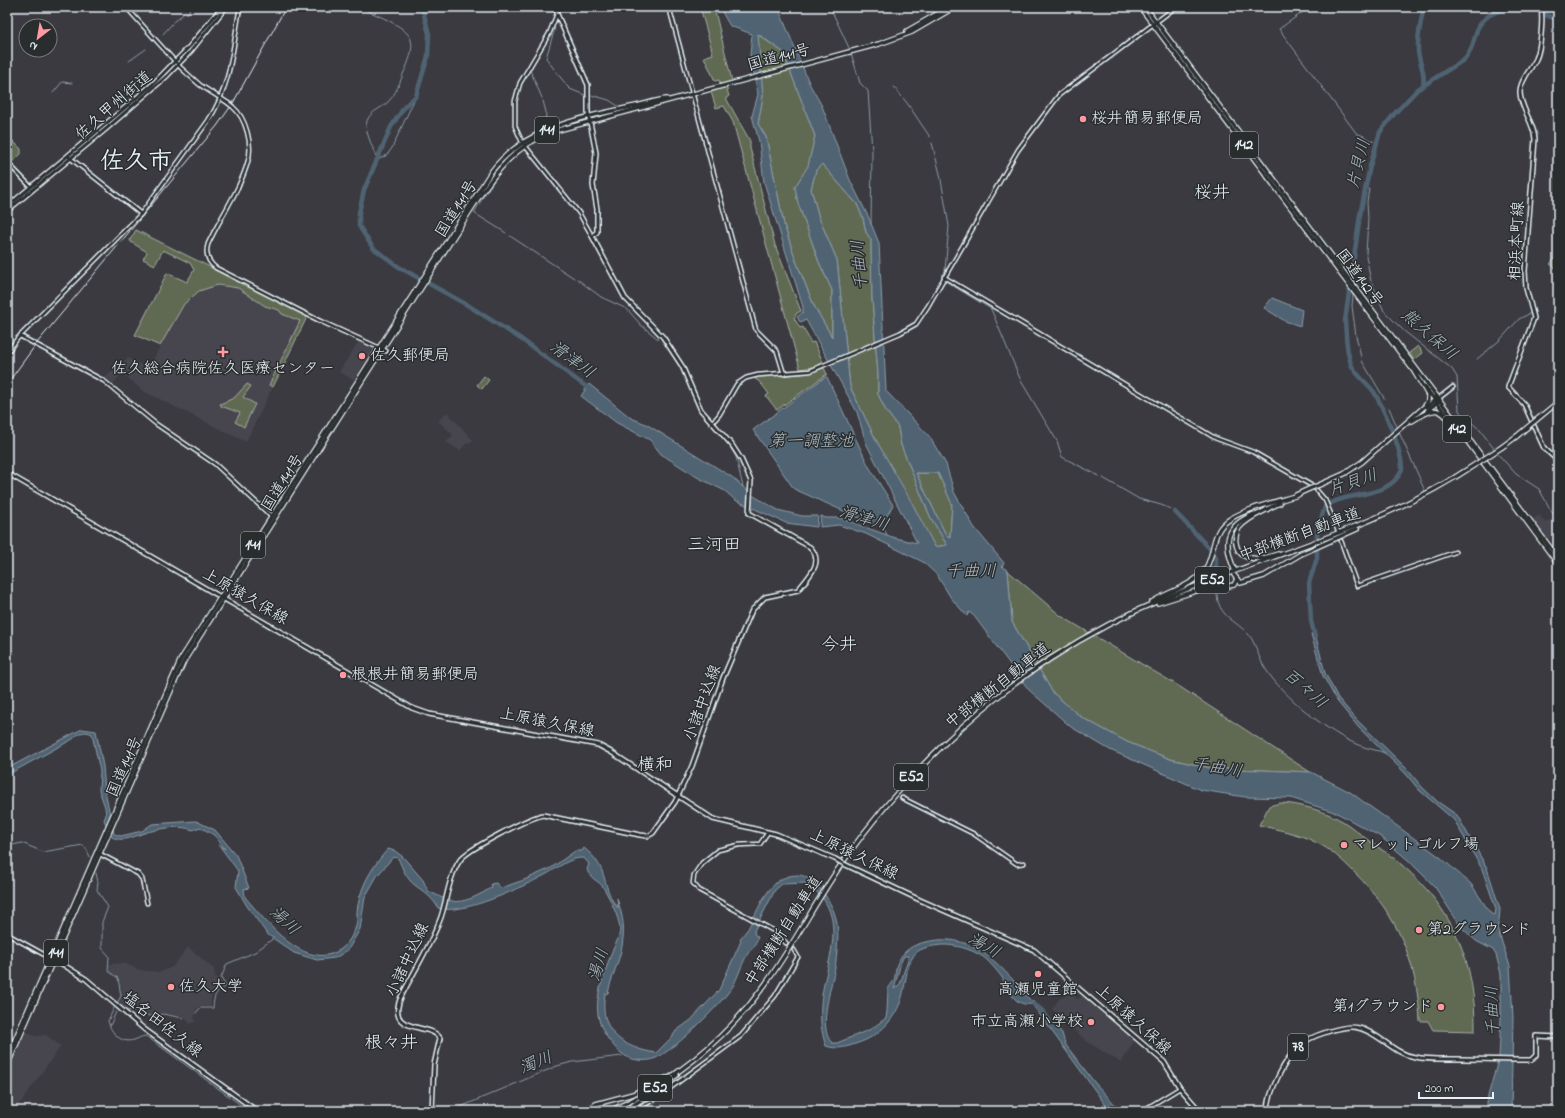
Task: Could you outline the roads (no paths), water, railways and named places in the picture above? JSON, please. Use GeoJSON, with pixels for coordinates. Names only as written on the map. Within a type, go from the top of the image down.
{"type":"FeatureCollection","features":[{"type":"Feature","properties":{"kind":"highway","name":"国道141号"},"geometry":{"type":"LineString","coordinates":[[890,40],[949,7]]}},
{"type":"Feature","properties":{"kind":"highway","name":"国道141号"},"geometry":{"type":"LineString","coordinates":[[221,597],[496,165],[543,131],[692,94],[868,47],[890,40],[918,28],[955,7]]}},
{"type":"Feature","properties":{"kind":"highway","name":"国道142号"},"geometry":{"type":"LineString","coordinates":[[1140,7],[1155,23],[1357,289],[1438,400],[1558,558]]}},
{"type":"Feature","properties":{"kind":"highway","name":"国道142号"},"geometry":{"type":"LineString","coordinates":[[1145,7],[1155,23],[1415,373],[1438,400],[1558,564]]}},
{"type":"Feature","properties":{"kind":"highway","name":"国道141号"},"geometry":{"type":"LineString","coordinates":[[523,144],[547,133],[589,120]]}},
{"type":"Feature","properties":{"kind":"highway","name":"国道141号"},"geometry":{"type":"LineString","coordinates":[[7,1058],[181,668],[221,597],[271,516],[380,348]]}},
{"type":"Feature","properties":{"kind":"highway"},"geometry":{"type":"LineString","coordinates":[[1415,373],[1428,398],[1426,405],[1418,416]]}},
{"type":"Feature","properties":{"kind":"highway"},"geometry":{"type":"LineString","coordinates":[[1233,569],[1225,544],[1230,528],[1241,518],[1319,485],[1354,468],[1438,400]]}},
{"type":"Feature","properties":{"kind":"highway","name":"中部横断自動車道"},"geometry":{"type":"LineString","coordinates":[[610,1111],[650,1091],[683,1068],[726,1030],[753,1001],[768,980],[845,858],[878,815],[909,779],[965,725],[1015,685],[1053,657],[1136,611],[1182,591],[1379,517],[1438,487],[1502,447],[1558,402]]}},
{"type":"Feature","properties":{"kind":"highway"},"geometry":{"type":"LineString","coordinates":[[1418,416],[1431,410],[1436,410],[1442,413],[1460,432]]}},
{"type":"Feature","properties":{"kind":"highway"},"geometry":{"type":"LineString","coordinates":[[1267,507],[1248,520],[1237,532],[1235,538],[1236,545],[1242,555],[1253,559],[1266,558],[1309,544]]}},
{"type":"Feature","properties":{"kind":"highway"},"geometry":{"type":"LineString","coordinates":[[1136,611],[1196,579],[1205,568],[1211,555],[1218,531],[1227,521],[1243,513],[1267,507]]}},
{"type":"Feature","properties":{"kind":"highway"},"geometry":{"type":"LineString","coordinates":[[1237,581],[1242,583],[1264,576],[1308,551],[1379,517]]}},
{"type":"Feature","properties":{"kind":"highway"},"geometry":{"type":"LineString","coordinates":[[1235,574],[1237,581]]}},
{"type":"Feature","properties":{"kind":"highway"},"geometry":{"type":"LineString","coordinates":[[1136,611],[1183,594],[1234,585],[1237,581]]}},
{"type":"Feature","properties":{"kind":"highway","name":"国道141号"},"geometry":{"type":"LineString","coordinates":[[7,1066],[52,958]]}},
{"type":"Feature","properties":{"kind":"highway"},"geometry":{"type":"LineString","coordinates":[[625,1111],[672,1079],[695,1058]]}},
{"type":"Feature","properties":{"kind":"highway"},"geometry":{"type":"LineString","coordinates":[[580,1111],[587,1108],[592,1110],[596,1104],[642,1091],[683,1068]]}},
{"type":"Feature","properties":{"kind":"main road","name":"佐久甲州街道"},"geometry":{"type":"LineString","coordinates":[[176,64],[222,7]]}},
{"type":"Feature","properties":{"kind":"main road","name":"佐久甲州街道"},"geometry":{"type":"LineString","coordinates":[[7,211],[176,64],[226,7]]}},
{"type":"Feature","properties":{"kind":"main road"},"geometry":{"type":"LineString","coordinates":[[557,7],[557,14],[588,85],[589,120],[596,152],[593,185],[598,209],[597,232],[592,236],[625,298],[663,337],[690,384],[701,410],[712,423]]}},
{"type":"Feature","properties":{"kind":"main road","name":"相浜本町線"},"geometry":{"type":"LineString","coordinates":[[1542,11],[1537,55],[1520,91],[1521,98],[1534,129],[1535,139],[1525,266],[1526,288],[1534,315],[1508,387],[1524,404],[1544,448],[1558,461]]}},
{"type":"Feature","properties":{"kind":"main road","name":"佐久甲州街道"},"geometry":{"type":"LineString","coordinates":[[7,208],[69,157]]}},
{"type":"Feature","properties":{"kind":"main road","name":"小諸中込線"},"geometry":{"type":"LineString","coordinates":[[432,1111],[434,1066],[440,1038],[434,1032],[414,1028],[405,1023],[400,1017],[398,1006],[442,912],[457,866],[464,856],[534,817],[550,816],[646,836],[655,831],[678,797],[698,753],[722,682],[752,610],[765,597],[798,590],[816,565],[815,554],[810,547],[751,515],[748,511],[750,490],[749,476],[732,445],[712,423]]}},
{"type":"Feature","properties":{"kind":"main road","name":"上原猿久保線"},"geometry":{"type":"LineString","coordinates":[[7,473],[419,712],[598,745],[717,821],[768,832],[798,842],[920,900],[1034,950],[1164,1062],[1180,1088],[1200,1111]]}},
{"type":"Feature","properties":{"kind":"main road","name":"塩名田佐久線"},"geometry":{"type":"LineString","coordinates":[[52,958],[83,977],[134,1021],[257,1111]]}},
{"type":"Feature","properties":{"kind":"main road","name":"78"},"geometry":{"type":"LineString","coordinates":[[1268,1111],[1268,1101],[1275,1084],[1297,1048],[1312,1039],[1342,1028],[1352,1027],[1363,1029],[1403,1054],[1429,1059],[1532,1060],[1535,1058],[1536,1036],[1558,1037]]}},
{"type":"Feature","properties":{"kind":"street"},"geometry":{"type":"LineString","coordinates":[[126,7],[176,64],[195,82],[233,107],[244,123],[249,157],[244,172],[208,244],[206,254],[208,260],[220,270],[320,321],[386,351]]}},
{"type":"Feature","properties":{"kind":"street"},"geometry":{"type":"LineString","coordinates":[[7,353],[20,336],[141,214],[208,121],[221,98],[228,76],[240,7]]}},
{"type":"Feature","properties":{"kind":"street"},"geometry":{"type":"LineString","coordinates":[[669,7],[756,330],[778,351],[784,374]]}},
{"type":"Feature","properties":{"kind":"street"},"geometry":{"type":"LineString","coordinates":[[712,423],[719,415],[734,389],[742,380],[754,376],[806,372],[898,334],[910,328],[918,321],[1020,147],[1059,95],[1176,7]]}},
{"type":"Feature","properties":{"kind":"street"},"geometry":{"type":"LineString","coordinates":[[557,14],[550,32],[524,73],[517,91],[515,126],[523,144],[573,205],[592,236]]}},
{"type":"Feature","properties":{"kind":"street"},"geometry":{"type":"LineString","coordinates":[[69,157],[141,214]]}},
{"type":"Feature","properties":{"kind":"street"},"geometry":{"type":"LineString","coordinates":[[7,162],[31,187]]}},
{"type":"Feature","properties":{"kind":"street"},"geometry":{"type":"LineString","coordinates":[[944,278],[1215,438],[1253,452],[1307,483],[1316,489],[1325,500],[1339,532]]}},
{"type":"Feature","properties":{"kind":"street"},"geometry":{"type":"LineString","coordinates":[[20,336],[24,336],[104,381],[160,427],[212,462],[271,516]]}},
{"type":"Feature","properties":{"kind":"street"},"geometry":{"type":"LineString","coordinates":[[1438,400],[1453,387]]}},
{"type":"Feature","properties":{"kind":"street"},"geometry":{"type":"LineString","coordinates":[[1341,541],[1357,586],[1455,552]]}},
{"type":"Feature","properties":{"kind":"street"},"geometry":{"type":"LineString","coordinates":[[902,798],[974,834],[1018,864],[1024,863]]}},
{"type":"Feature","properties":{"kind":"street"},"geometry":{"type":"LineString","coordinates":[[768,832],[760,844],[739,844],[718,850],[705,860],[694,877],[693,883],[697,889],[767,928],[786,943]]}},
{"type":"Feature","properties":{"kind":"street"},"geometry":{"type":"LineString","coordinates":[[98,853],[138,874],[142,879],[147,903]]}},
{"type":"Feature","properties":{"kind":"street"},"geometry":{"type":"LineString","coordinates":[[7,934],[52,958]]}},
{"type":"Feature","properties":{"kind":"street"},"geometry":{"type":"LineString","coordinates":[[634,1111],[658,1097],[741,1036],[775,996],[798,958],[794,950]]}},
{"type":"Feature","properties":{"kind":"street"},"geometry":{"type":"LineString","coordinates":[[1142,1111],[1180,1088]]}},
{"type":"Feature","properties":{"kind":"water","name":"千曲川"},"geometry":{"type":"Polygon","coordinates":[[[719,7],[778,7],[810,85],[822,106],[850,180],[868,216],[879,243],[886,391],[929,436],[946,464],[954,492],[974,527],[1004,563],[1002,566],[1008,571],[1012,622],[1053,693],[1081,717],[1127,742],[1170,759],[1210,768],[1311,772],[1350,792],[1440,857],[1471,884],[1491,914],[1495,915],[1496,909],[1482,869],[1454,820],[1419,790],[1406,774],[1359,728],[1337,701],[1323,676],[1311,634],[1315,633],[1325,673],[1338,698],[1356,719],[1407,769],[1422,787],[1438,802],[1457,815],[1487,868],[1500,909],[1497,928],[1510,966],[1513,1017],[1511,1111],[1486,1111],[1488,1096],[1499,1057],[1501,974],[1496,955],[1493,950],[1476,941],[1461,927],[1435,887],[1408,860],[1381,837],[1337,813],[1291,798],[1245,797],[1201,790],[1110,750],[1071,727],[1029,690],[974,616],[969,612],[967,616],[951,598],[937,575],[923,562],[866,534],[839,525],[820,527],[821,516],[826,518],[840,518],[895,538],[917,543],[866,443],[857,412],[806,320],[800,322],[797,317],[803,312],[803,307],[764,182],[759,141],[752,116],[758,94],[750,55],[752,34],[730,26],[719,7]],[[758,34],[763,96],[758,124],[766,137],[784,225],[796,261],[814,306],[832,337],[832,290],[819,262],[798,203],[795,187],[808,166],[815,136],[783,52],[758,34]],[[822,164],[816,170],[811,189],[819,218],[837,260],[850,387],[876,440],[935,547],[947,545],[930,516],[901,445],[898,427],[885,409],[878,394],[878,374],[872,298],[871,240],[866,232],[863,218],[857,204],[822,164]],[[916,473],[946,535],[950,537],[952,504],[938,473],[916,473]]]}},
{"type":"Feature","properties":{"kind":"water"},"geometry":{"type":"Polygon","coordinates":[[[1272,298],[1302,310],[1300,326],[1285,321],[1264,308],[1272,298]]]}},
{"type":"Feature","properties":{"kind":"water","name":"第一調整池"},"geometry":{"type":"Polygon","coordinates":[[[827,377],[868,465],[893,505],[885,519],[875,525],[794,489],[753,430],[827,377]]]}},
{"type":"Feature","properties":{"kind":"water"},"geometry":{"type":"Polygon","coordinates":[[[589,384],[631,418],[646,424],[732,477],[752,495],[778,510],[802,516],[818,516],[817,527],[786,523],[735,500],[725,491],[697,477],[661,454],[650,440],[617,423],[581,396],[589,384]]]}},
{"type":"Feature","properties":{"kind":"water","name":"湯川"},"geometry":{"type":"Polygon","coordinates":[[[82,729],[96,731],[103,766],[105,791],[114,834],[121,836],[142,831],[152,824],[196,821],[215,830],[236,855],[249,888],[244,889],[245,897],[281,936],[292,945],[315,955],[332,954],[337,952],[347,943],[356,926],[358,905],[365,882],[373,868],[388,849],[395,851],[403,857],[423,880],[428,891],[445,899],[456,902],[467,900],[478,895],[492,887],[491,884],[496,883],[501,888],[524,880],[551,868],[575,851],[582,851],[584,848],[598,863],[612,900],[618,908],[617,898],[623,923],[621,952],[608,993],[605,994],[605,1018],[609,1028],[624,1042],[644,1051],[656,1053],[676,1031],[691,1020],[719,990],[741,941],[740,939],[749,927],[763,900],[773,885],[788,876],[801,875],[812,880],[830,902],[834,911],[838,929],[835,970],[826,1015],[827,1036],[832,1043],[837,1043],[871,1029],[886,1018],[888,990],[894,980],[898,962],[905,952],[917,944],[931,941],[947,940],[962,942],[988,956],[1010,977],[1030,1000],[1034,1002],[1062,1033],[1065,1044],[1095,1083],[1121,1111],[1110,1111],[1032,1004],[1020,1003],[1016,1000],[1012,996],[1001,976],[983,957],[973,951],[956,946],[931,946],[918,951],[914,955],[909,965],[901,1002],[892,1018],[874,1036],[842,1048],[826,1046],[821,1025],[821,1004],[831,952],[833,925],[830,912],[824,900],[806,883],[782,884],[775,890],[754,931],[755,935],[758,937],[754,947],[748,953],[733,986],[707,1016],[682,1040],[659,1057],[650,1060],[638,1060],[629,1058],[621,1053],[605,1034],[600,1023],[598,1013],[599,991],[611,953],[619,937],[620,928],[610,900],[603,887],[589,874],[587,868],[589,864],[584,858],[569,861],[545,875],[508,893],[477,904],[462,908],[449,909],[438,908],[431,898],[410,880],[398,858],[393,857],[377,876],[365,897],[360,929],[348,950],[335,958],[317,960],[294,953],[267,934],[247,906],[236,887],[238,871],[219,845],[225,849],[214,835],[200,827],[193,830],[178,827],[147,832],[127,839],[117,839],[112,837],[104,820],[106,815],[105,807],[99,790],[100,771],[92,734],[84,732],[79,734],[73,739],[7,775],[8,768],[82,729]],[[904,956],[901,962],[894,989],[900,984],[909,956],[904,956]]]}},
{"type":"Feature","properties":{"kind":"waterway"},"geometry":{"type":"LineString","coordinates":[[173,22],[182,15],[187,14],[191,7]]}},
{"type":"Feature","properties":{"kind":"waterway"},"geometry":{"type":"LineString","coordinates":[[358,7],[403,29],[408,35],[412,44],[409,61],[396,92],[385,105],[375,111],[367,120],[367,133],[378,160],[387,155],[392,148],[416,96]]}},
{"type":"Feature","properties":{"kind":"waterway","name":"滑津川"},"geometry":{"type":"LineString","coordinates":[[422,7],[429,34],[428,56],[416,96],[405,106],[391,127],[364,190],[359,213],[359,226],[373,248],[399,267],[469,306],[521,339],[592,391]]}},
{"type":"Feature","properties":{"kind":"waterway"},"geometry":{"type":"LineString","coordinates":[[830,7],[850,50]]}},
{"type":"Feature","properties":{"kind":"waterway"},"geometry":{"type":"LineString","coordinates":[[1310,7],[1279,29],[1357,134],[1373,141]]}},
{"type":"Feature","properties":{"kind":"waterway","name":"片貝川"},"geometry":{"type":"LineString","coordinates":[[1423,85],[1424,76],[1419,55],[1418,40],[1424,7]]}},
{"type":"Feature","properties":{"kind":"waterway","name":"片貝川"},"geometry":{"type":"LineString","coordinates":[[1315,637],[1311,621],[1309,583],[1317,558],[1317,530],[1325,507],[1344,498],[1367,493],[1388,486],[1396,479],[1402,469],[1396,441],[1383,409],[1371,388],[1355,372],[1349,359],[1345,321],[1360,215],[1370,166],[1380,132],[1395,113],[1418,89],[1468,56],[1477,30],[1483,20],[1498,11],[1515,7]]}},
{"type":"Feature","properties":{"kind":"waterway"},"geometry":{"type":"LineString","coordinates":[[1533,7],[1548,16],[1558,19]]}},
{"type":"Feature","properties":{"kind":"waterway"},"geometry":{"type":"LineString","coordinates":[[163,34],[172,24]]}},
{"type":"Feature","properties":{"kind":"waterway"},"geometry":{"type":"LineString","coordinates":[[554,69],[546,58],[555,28]]}},
{"type":"Feature","properties":{"kind":"waterway"},"geometry":{"type":"LineString","coordinates":[[129,61],[146,49]]}},
{"type":"Feature","properties":{"kind":"waterway"},"geometry":{"type":"LineString","coordinates":[[851,53],[860,83],[868,91],[872,151],[871,224]]}},
{"type":"Feature","properties":{"kind":"waterway"},"geometry":{"type":"LineString","coordinates":[[530,70],[542,98]]}},
{"type":"Feature","properties":{"kind":"waterway"},"geometry":{"type":"LineString","coordinates":[[556,72],[565,83]]}},
{"type":"Feature","properties":{"kind":"waterway"},"geometry":{"type":"LineString","coordinates":[[53,93],[62,82],[72,83]]}},
{"type":"Feature","properties":{"kind":"waterway"},"geometry":{"type":"LineString","coordinates":[[566,85],[570,89],[587,96]]}},
{"type":"Feature","properties":{"kind":"waterway"},"geometry":{"type":"LineString","coordinates":[[893,86],[907,103],[930,137]]}},
{"type":"Feature","properties":{"kind":"waterway"},"geometry":{"type":"LineString","coordinates":[[591,95],[609,100],[618,106]]}},
{"type":"Feature","properties":{"kind":"waterway"},"geometry":{"type":"LineString","coordinates":[[543,101],[546,112],[545,127]]}},
{"type":"Feature","properties":{"kind":"waterway"},"geometry":{"type":"LineString","coordinates":[[533,144],[545,138]]}},
{"type":"Feature","properties":{"kind":"waterway"},"geometry":{"type":"LineString","coordinates":[[932,143],[940,174],[949,226],[945,271]]}},
{"type":"Feature","properties":{"kind":"waterway"},"geometry":{"type":"LineString","coordinates":[[506,233],[474,213],[495,179],[507,164],[522,151]]}},
{"type":"Feature","properties":{"kind":"waterway","name":"熊久保川"},"geometry":{"type":"LineString","coordinates":[[1366,254],[1368,219],[1367,202],[1369,189]]}},
{"type":"Feature","properties":{"kind":"waterway"},"geometry":{"type":"LineString","coordinates":[[510,236],[574,278]]}},
{"type":"Feature","properties":{"kind":"waterway","name":"熊久保川"},"geometry":{"type":"LineString","coordinates":[[1366,256],[1371,281]]}},
{"type":"Feature","properties":{"kind":"waterway"},"geometry":{"type":"LineString","coordinates":[[577,279],[601,297],[627,309],[641,325],[658,339]]}},
{"type":"Feature","properties":{"kind":"waterway"},"geometry":{"type":"LineString","coordinates":[[945,281],[991,309],[1021,381],[1057,441],[1062,457],[1099,476]]}},
{"type":"Feature","properties":{"kind":"waterway","name":"熊久保川"},"geometry":{"type":"LineString","coordinates":[[1372,283],[1384,311]]}},
{"type":"Feature","properties":{"kind":"waterway"},"geometry":{"type":"LineString","coordinates":[[1351,291],[1353,296],[1352,306],[1356,336],[1361,357]]}},
{"type":"Feature","properties":{"kind":"waterway","name":"熊久保川"},"geometry":{"type":"LineString","coordinates":[[1385,312],[1404,331],[1452,369],[1457,377],[1459,411],[1480,430],[1495,450]]}},
{"type":"Feature","properties":{"kind":"waterway","name":"熊久保川"},"geometry":{"type":"LineString","coordinates":[[1477,359],[1500,340],[1519,319],[1531,313]]}},
{"type":"Feature","properties":{"kind":"waterway"},"geometry":{"type":"LineString","coordinates":[[1362,361],[1384,398]]}},
{"type":"Feature","properties":{"kind":"waterway"},"geometry":{"type":"LineString","coordinates":[[1389,408],[1398,429]]}},
{"type":"Feature","properties":{"kind":"waterway"},"geometry":{"type":"LineString","coordinates":[[699,410],[730,447],[736,457],[743,487]]}},
{"type":"Feature","properties":{"kind":"waterway"},"geometry":{"type":"LineString","coordinates":[[1399,432],[1420,479]]}},
{"type":"Feature","properties":{"kind":"waterway"},"geometry":{"type":"LineString","coordinates":[[1497,453],[1516,474],[1539,489],[1558,523]]}},
{"type":"Feature","properties":{"kind":"waterway"},"geometry":{"type":"LineString","coordinates":[[1103,478],[1139,499],[1171,509]]}},
{"type":"Feature","properties":{"kind":"waterway"},"geometry":{"type":"LineString","coordinates":[[1420,480],[1425,491]]}},
{"type":"Feature","properties":{"kind":"waterway","name":"百々川"},"geometry":{"type":"LineString","coordinates":[[1175,512],[1213,552],[1216,558],[1216,570]]}},
{"type":"Feature","properties":{"kind":"waterway","name":"第一調整池"},"geometry":{"type":"LineString","coordinates":[[877,516],[882,525]]}},
{"type":"Feature","properties":{"kind":"waterway"},"geometry":{"type":"LineString","coordinates":[[882,525],[887,535]]}},
{"type":"Feature","properties":{"kind":"waterway","name":"百々川"},"geometry":{"type":"LineString","coordinates":[[1217,594],[1218,602],[1224,613],[1249,635],[1265,668],[1273,679],[1295,702],[1322,724],[1349,741],[1385,753]]}},
{"type":"Feature","properties":{"kind":"waterway"},"geometry":{"type":"LineString","coordinates":[[7,846],[22,843],[43,852],[83,845],[90,857]]}},
{"type":"Feature","properties":{"kind":"waterway"},"geometry":{"type":"LineString","coordinates":[[96,873],[98,882],[97,890],[108,907],[102,922],[102,948],[109,956],[108,971],[118,978],[121,996],[117,1003]]}},
{"type":"Feature","properties":{"kind":"waterway"},"geometry":{"type":"LineString","coordinates":[[196,1013],[200,1008],[213,1008],[216,995],[226,986],[221,978],[227,964],[255,952],[274,938]]}},
{"type":"Feature","properties":{"kind":"waterway","name":"湯川"},"geometry":{"type":"LineString","coordinates":[[1034,1004],[1043,1011],[1050,1021]]}},
{"type":"Feature","properties":{"kind":"waterway"},"geometry":{"type":"LineString","coordinates":[[114,1008],[108,1021],[109,1025],[117,1036],[121,1039],[129,1041],[146,1036],[249,1111]]}},
{"type":"Feature","properties":{"kind":"waterway"},"geometry":{"type":"LineString","coordinates":[[127,1011],[135,1010],[150,1016],[163,1014],[183,1018]]}},
{"type":"Feature","properties":{"kind":"waterway"},"geometry":{"type":"LineString","coordinates":[[110,1026],[116,1012]]}},
{"type":"Feature","properties":{"kind":"waterway","name":"濁川"},"geometry":{"type":"LineString","coordinates":[[451,1111],[557,1066],[572,1062],[622,1056]]}},
{"type":"Feature","properties":{"kind":"railway"},"geometry":{"type":"LineString","coordinates":[[7,384],[37,343],[217,126],[233,103],[286,7]]}},
{"type":"Feature","properties":{"kind":"place","name":"桜井簡易郵便局"},"geometry":{"type":"Point","coordinates":[1083,119]}},
{"type":"Feature","properties":{"kind":"place","name":"佐久総合病院佐久医療センター"},"geometry":{"type":"Point","coordinates":[223,352]}},
{"type":"Feature","properties":{"kind":"place","name":"佐久郵便局"},"geometry":{"type":"Point","coordinates":[362,356]}},
{"type":"Feature","properties":{"kind":"place","name":"根根井簡易郵便局"},"geometry":{"type":"Point","coordinates":[343,675]}},
{"type":"Feature","properties":{"kind":"place","name":"マレットゴルフ場"},"geometry":{"type":"Point","coordinates":[1344,845]}},
{"type":"Feature","properties":{"kind":"place","name":"第2グラウンド"},"geometry":{"type":"Point","coordinates":[1419,930]}},
{"type":"Feature","properties":{"kind":"place","name":"高瀬児童館"},"geometry":{"type":"Point","coordinates":[1038,974]}},
{"type":"Feature","properties":{"kind":"place","name":"佐久大学"},"geometry":{"type":"Point","coordinates":[171,987]}},
{"type":"Feature","properties":{"kind":"place","name":"第1グラウンド"},"geometry":{"type":"Point","coordinates":[1441,1007]}},
{"type":"Feature","properties":{"kind":"place","name":"市立高瀬小学校"},"geometry":{"type":"Point","coordinates":[1091,1022]}},
{"type":"Feature","properties":{"kind":"district","name":"佐久市"},"geometry":{"type":"Point","coordinates":[136,162]}},
{"type":"Feature","properties":{"kind":"district","name":"桜井"},"geometry":{"type":"Point","coordinates":[1212,194]}},
{"type":"Feature","properties":{"kind":"district","name":"三河田"},"geometry":{"type":"Point","coordinates":[714,546]}},
{"type":"Feature","properties":{"kind":"district","name":"今井"},"geometry":{"type":"Point","coordinates":[839,646]}},
{"type":"Feature","properties":{"kind":"district","name":"横和"},"geometry":{"type":"Point","coordinates":[655,766]}},
{"type":"Feature","properties":{"kind":"district","name":"根々井"},"geometry":{"type":"Point","coordinates":[391,1044]}}]}
